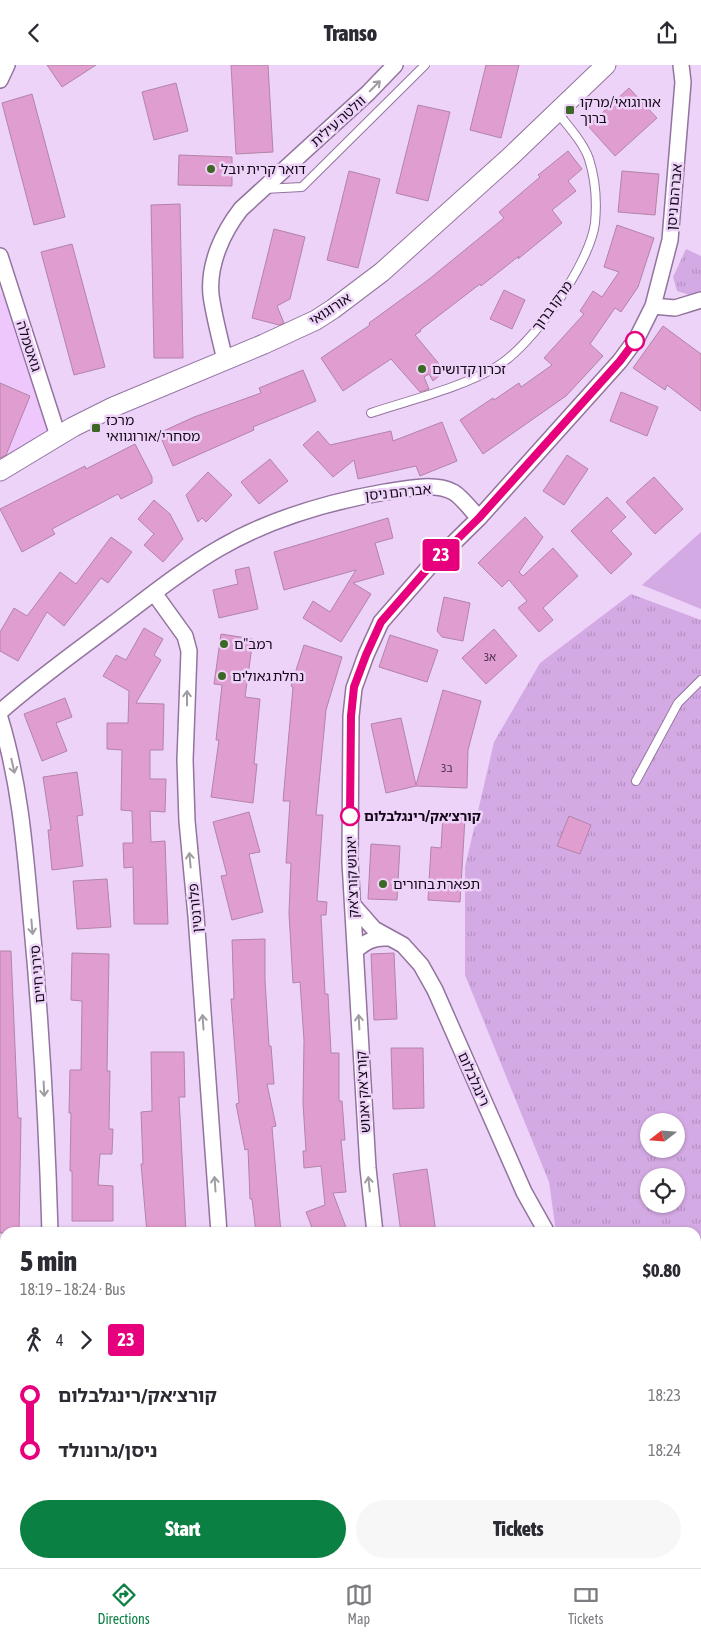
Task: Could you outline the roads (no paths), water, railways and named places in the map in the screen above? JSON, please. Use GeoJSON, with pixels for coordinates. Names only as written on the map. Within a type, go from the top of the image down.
{"type":"FeatureCollection","features":[{"type":"Feature","properties":{"kind":"street"},"geometry":{"type":"LineString","coordinates":[[0,80],[7,65]]}},
{"type":"Feature","properties":{"kind":"street","name":"וולטה עילית"},"geometry":{"type":"LineString","coordinates":[[225,360],[211,293],[213,269],[219,247],[230,223],[241,209],[368,93],[395,65]]}},
{"type":"Feature","properties":{"kind":"street","name":"אורוגואי"},"geometry":{"type":"LineString","coordinates":[[0,471],[58,436],[113,407],[264,344],[316,320],[355,293],[397,259],[511,156],[606,65]]}},
{"type":"Feature","properties":{"kind":"street","name":"אברהם ניסן"},"geometry":{"type":"LineString","coordinates":[[0,712],[29,687],[154,593],[219,549],[257,530],[294,515],[358,497],[408,488],[434,487],[453,492],[479,518],[620,361],[637,338],[654,306],[670,240],[684,82],[681,65]]}},
{"type":"Feature","properties":{"kind":"street","name":"גואטמלה"},"geometry":{"type":"LineString","coordinates":[[0,256],[8,291],[58,436]]}},
{"type":"Feature","properties":{"kind":"street"},"geometry":{"type":"LineString","coordinates":[[654,306],[675,308],[701,301]]}},
{"type":"Feature","properties":{"kind":"street","name":"יאנוש קורצ'אק"},"geometry":{"type":"LineString","coordinates":[[355,951],[350,862],[351,716],[354,687],[381,622],[429,567],[479,518]]}},
{"type":"Feature","properties":{"kind":"street","name":"פלורנטין"},"geometry":{"type":"LineString","coordinates":[[154,593],[185,636],[189,651],[185,760],[187,821],[196,916],[219,1227]]}},
{"type":"Feature","properties":{"kind":"street","name":"סירני חיים"},"geometry":{"type":"LineString","coordinates":[[0,719],[7,741],[21,811],[40,1012],[50,1227]]}},
{"type":"Feature","properties":{"kind":"street","name":"רינגלבלום"},"geometry":{"type":"LineString","coordinates":[[352,905],[366,921],[387,937],[403,945],[420,965],[435,990],[524,1192],[544,1227]]}},
{"type":"Feature","properties":{"kind":"street"},"geometry":{"type":"LineString","coordinates":[[355,951],[368,942],[387,937]]}},
{"type":"Feature","properties":{"kind":"street","name":"קורצ'אק יאנוש"},"geometry":{"type":"LineString","coordinates":[[355,951],[367,1159],[374,1227]]}},
{"type":"Feature","properties":{"kind":"lane"},"geometry":{"type":"LineString","coordinates":[[262,190],[302,187],[425,65]]}},
{"type":"Feature","properties":{"kind":"lane","name":"מרקו ברוך"},"geometry":{"type":"LineString","coordinates":[[371,413],[454,386],[497,366],[522,345],[568,287],[584,258],[595,224],[595,189],[589,158],[577,137],[557,111]]}},
{"type":"Feature","properties":{"kind":"lane"},"geometry":{"type":"LineString","coordinates":[[636,781],[678,703],[701,680]]}},
{"type":"Feature","properties":{"kind":"place","name":"אורוגואי/מרקו ברוך"},"geometry":{"type":"Point","coordinates":[570,110]}},
{"type":"Feature","properties":{"kind":"place","name":"דואר קרית יובל"},"geometry":{"type":"Point","coordinates":[211,169]}},
{"type":"Feature","properties":{"kind":"place","name":"זכרון קדושים"},"geometry":{"type":"Point","coordinates":[422,369]}},
{"type":"Feature","properties":{"kind":"place","name":"מרכז מסחרי/אורוגוואי"},"geometry":{"type":"Point","coordinates":[96,428]}},
{"type":"Feature","properties":{"kind":"place","name":"רמב\"ם"},"geometry":{"type":"Point","coordinates":[224,644]}},
{"type":"Feature","properties":{"kind":"place","name":"נחלת גאולים"},"geometry":{"type":"Point","coordinates":[222,676]}},
{"type":"Feature","properties":{"kind":"place","name":"קורצ׳אק/רינגלבלום"},"geometry":{"type":"Point","coordinates":[350,816]}},
{"type":"Feature","properties":{"kind":"place","name":"תפארת בחורים"},"geometry":{"type":"Point","coordinates":[383,884]}}]}
